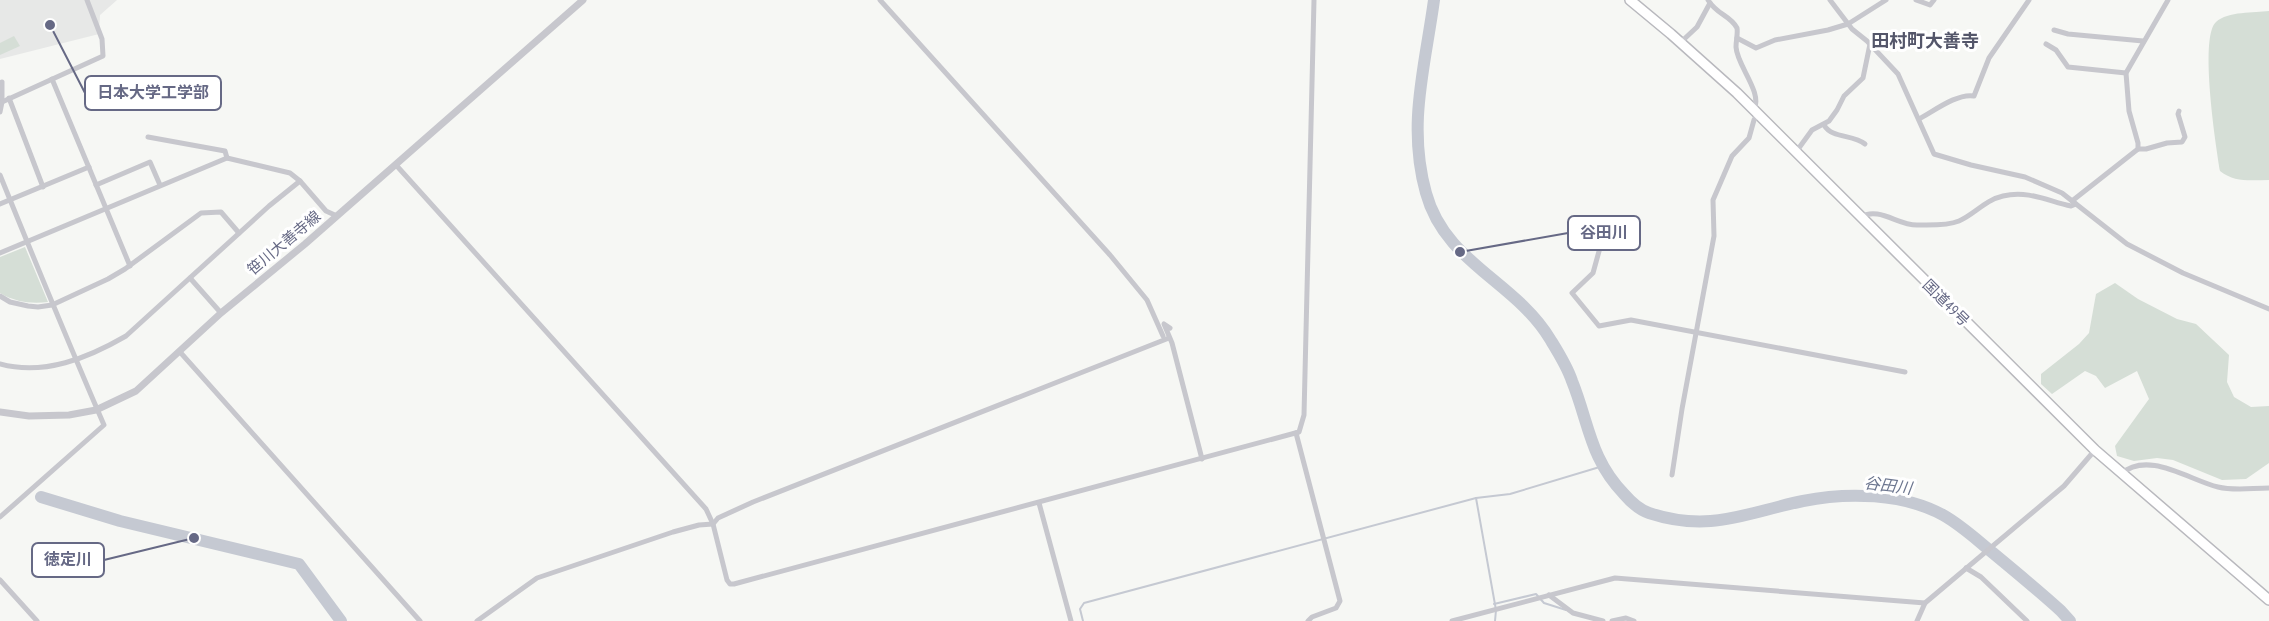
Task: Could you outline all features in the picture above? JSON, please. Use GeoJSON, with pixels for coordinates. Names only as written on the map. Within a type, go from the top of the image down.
{"type":"FeatureCollection","features":[{"type":"Feature","properties":{"kind":"highway","name":"国道49号"},"geometry":{"type":"LineString","coordinates":[[1630,0],[1681,42],[1756,112],[2095,450],[2269,600]]}},
{"type":"Feature","properties":{"kind":"street"},"geometry":{"type":"LineString","coordinates":[[2,102],[103,56],[102,39],[87,0]]}},
{"type":"Feature","properties":{"kind":"street","name":"笹川大善寺線"},"geometry":{"type":"LineString","coordinates":[[0,412],[29,416],[55,416],[97,409],[136,391],[221,313],[337,216],[584,0]]}},
{"type":"Feature","properties":{"kind":"street"},"geometry":{"type":"LineString","coordinates":[[880,0],[1110,255],[1147,300],[1166,337],[1172,343],[1202,459]]}},
{"type":"Feature","properties":{"kind":"street"},"geometry":{"type":"LineString","coordinates":[[396,165],[706,508],[713,524],[727,580],[730,584],[734,584],[1202,459],[1296,433],[1301,428],[1304,416],[1314,0]]}},
{"type":"Feature","properties":{"kind":"street"},"geometry":{"type":"LineString","coordinates":[[1830,0],[1848,24],[1898,74],[1934,154],[2025,177],[2062,193],[2127,244],[2183,273],[2269,309]]}},
{"type":"Feature","properties":{"kind":"street"},"geometry":{"type":"LineString","coordinates":[[1737,38],[1758,48],[1775,40],[1848,24],[1886,0]]}},
{"type":"Feature","properties":{"kind":"street"},"geometry":{"type":"LineString","coordinates":[[1916,0],[1930,4],[1934,0]]}},
{"type":"Feature","properties":{"kind":"street"},"geometry":{"type":"LineString","coordinates":[[1919,119],[1966,96],[1974,96],[1989,58],[2030,0]]}},
{"type":"Feature","properties":{"kind":"street"},"geometry":{"type":"LineString","coordinates":[[2138,148],[2129,111],[2126,73],[2168,0]]}},
{"type":"Feature","properties":{"kind":"street"},"geometry":{"type":"LineString","coordinates":[[1672,475],[1714,236],[1714,194],[1731,156],[1748,140],[1756,112],[1756,101],[1738,54],[1736,24],[1715,10],[1709,2],[1697,27],[1681,42]]}},
{"type":"Feature","properties":{"kind":"street"},"geometry":{"type":"LineString","coordinates":[[2054,30],[2068,34],[2143,41]]}},
{"type":"Feature","properties":{"kind":"street"},"geometry":{"type":"LineString","coordinates":[[1796,152],[1812,129],[1824,125],[1837,111],[1844,96],[1863,78],[1870,44]]}},
{"type":"Feature","properties":{"kind":"street"},"geometry":{"type":"LineString","coordinates":[[2046,44],[2056,50],[2068,67],[2126,73]]}},
{"type":"Feature","properties":{"kind":"street"},"geometry":{"type":"LineString","coordinates":[[52,79],[130,266]]}},
{"type":"Feature","properties":{"kind":"street"},"geometry":{"type":"LineString","coordinates":[[0,112],[2,82]]}},
{"type":"Feature","properties":{"kind":"street"},"geometry":{"type":"LineString","coordinates":[[9,98],[43,187]]}},
{"type":"Feature","properties":{"kind":"street"},"geometry":{"type":"LineString","coordinates":[[1860,217],[1867,213],[1877,213],[1911,225],[1942,224],[1959,221],[1981,205],[1996,198],[2019,194],[2043,197],[2071,206],[2138,148],[2146,149],[2167,143],[2182,142],[2185,137],[2179,111]]}},
{"type":"Feature","properties":{"kind":"street"},"geometry":{"type":"LineString","coordinates":[[1824,125],[1831,132],[1855,138],[1864,144]]}},
{"type":"Feature","properties":{"kind":"street"},"geometry":{"type":"LineString","coordinates":[[148,137],[225,151],[227,158]]}},
{"type":"Feature","properties":{"kind":"street"},"geometry":{"type":"LineString","coordinates":[[0,253],[227,158],[290,173],[327,211],[337,216]]}},
{"type":"Feature","properties":{"kind":"street"},"geometry":{"type":"LineString","coordinates":[[96,185],[150,162],[160,186]]}},
{"type":"Feature","properties":{"kind":"street"},"geometry":{"type":"LineString","coordinates":[[0,204],[89,167]]}},
{"type":"Feature","properties":{"kind":"street"},"geometry":{"type":"LineString","coordinates":[[0,176],[104,425],[3,511],[0,517]]}},
{"type":"Feature","properties":{"kind":"street"},"geometry":{"type":"LineString","coordinates":[[0,363],[31,367],[76,361],[126,336],[239,233],[300,182]]}},
{"type":"Feature","properties":{"kind":"street"},"geometry":{"type":"LineString","coordinates":[[0,296],[18,304],[38,307],[52,304],[108,279],[130,266],[201,213],[221,212],[239,233]]}},
{"type":"Feature","properties":{"kind":"street"},"geometry":{"type":"LineString","coordinates":[[1601,244],[1593,273],[1572,292],[1597,325],[1607,326],[1628,319],[1905,372]]}},
{"type":"Feature","properties":{"kind":"street"},"geometry":{"type":"LineString","coordinates":[[190,278],[221,313]]}},
{"type":"Feature","properties":{"kind":"street"},"geometry":{"type":"LineString","coordinates":[[1166,337],[1164,324],[1170,328]]}},
{"type":"Feature","properties":{"kind":"street"},"geometry":{"type":"LineString","coordinates":[[477,621],[537,579],[673,532],[713,524],[718,518],[753,502],[1166,337]]}},
{"type":"Feature","properties":{"kind":"street"},"geometry":{"type":"LineString","coordinates":[[180,352],[420,621]]}},
{"type":"Feature","properties":{"kind":"street"},"geometry":{"type":"LineString","coordinates":[[1296,433],[1340,601],[1336,608],[1312,617],[1308,621]]}},
{"type":"Feature","properties":{"kind":"street"},"geometry":{"type":"LineString","coordinates":[[1917,621],[1925,603],[2064,486],[2095,450]]}},
{"type":"Feature","properties":{"kind":"street"},"geometry":{"type":"LineString","coordinates":[[2121,474],[2133,467],[2151,466],[2182,473],[2217,487],[2269,488]]}},
{"type":"Feature","properties":{"kind":"street"},"geometry":{"type":"LineString","coordinates":[[1039,503],[1071,621]]}},
{"type":"Feature","properties":{"kind":"street"},"geometry":{"type":"LineString","coordinates":[[1967,567],[1982,577],[2027,621]]}},
{"type":"Feature","properties":{"kind":"street"},"geometry":{"type":"LineString","coordinates":[[1452,621],[1619,578],[1925,603]]}},
{"type":"Feature","properties":{"kind":"street"},"geometry":{"type":"LineString","coordinates":[[0,580],[37,621]]}},
{"type":"Feature","properties":{"kind":"street"},"geometry":{"type":"LineString","coordinates":[[1548,595],[1573,612],[1603,621]]}},
{"type":"Feature","properties":{"kind":"street"},"geometry":{"type":"LineString","coordinates":[[1612,621],[1626,618],[1634,621]]}},
{"type":"Feature","properties":{"kind":"shaded area"},"geometry":{"type":"Polygon","coordinates":[[[0,0],[117,0],[100,15],[99,34],[0,59],[0,0]]]}},
{"type":"Feature","properties":{"kind":"shaded area"},"geometry":{"type":"Polygon","coordinates":[[[2269,11],[2269,180],[2237,179],[2220,171],[2210,93],[2211,32],[2221,18],[2241,13],[2269,11]]]}},
{"type":"Feature","properties":{"kind":"shaded area"},"geometry":{"type":"Polygon","coordinates":[[[14,36],[20,46],[0,55],[0,43],[14,36]]]}},
{"type":"Feature","properties":{"kind":"shaded area"},"geometry":{"type":"Polygon","coordinates":[[[25,247],[48,302],[23,302],[0,293],[0,257],[25,247]]]}},
{"type":"Feature","properties":{"kind":"shaded area"},"geometry":{"type":"Polygon","coordinates":[[[2115,283],[2138,299],[2177,319],[2196,324],[2229,355],[2227,382],[2234,397],[2251,407],[2269,406],[2269,463],[2246,479],[2222,480],[2173,460],[2157,458],[2134,461],[2117,456],[2115,446],[2149,399],[2137,371],[2105,388],[2096,376],[2085,371],[2052,394],[2041,384],[2041,374],[2079,344],[2089,333],[2096,294],[2115,283]]]}},
{"type":"Feature","properties":{"kind":"waterway","name":"谷田川"},"geometry":{"type":"LineString","coordinates":[[1434,0],[1420,96],[1418,144],[1426,193],[1435,217],[1464,255],[1519,302],[1550,339],[1570,375],[1597,454],[1613,481],[1629,500],[1649,513],[1691,521],[1727,519],[1803,501],[1838,496],[1874,496],[1910,502],[1943,515],[1963,528],[2044,596],[2070,621]]}},
{"type":"Feature","properties":{"kind":"waterway"},"geometry":{"type":"LineString","coordinates":[[1083,621],[1080,609],[1084,603],[1476,498],[1510,494],[1603,466]]}},
{"type":"Feature","properties":{"kind":"waterway"},"geometry":{"type":"LineString","coordinates":[[41,497],[120,521],[299,564],[341,621]]}},
{"type":"Feature","properties":{"kind":"waterway"},"geometry":{"type":"LineString","coordinates":[[1476,498],[1496,610],[1495,621]]}},
{"type":"Feature","properties":{"kind":"waterway"},"geometry":{"type":"LineString","coordinates":[[1494,604],[1536,594],[1544,603],[1566,610]]}},
{"type":"Feature","properties":{"kind":"place","name":"日本大学工学部"},"geometry":{"type":"Point","coordinates":[50,25]}},
{"type":"Feature","properties":{"kind":"place","name":"谷田川"},"geometry":{"type":"Point","coordinates":[1460,252]}},
{"type":"Feature","properties":{"kind":"place","name":"徳定川"},"geometry":{"type":"Point","coordinates":[194,538]}},
{"type":"Feature","properties":{"kind":"district","name":"田村町大善寺"},"geometry":{"type":"Point","coordinates":[1925,41]}}]}
